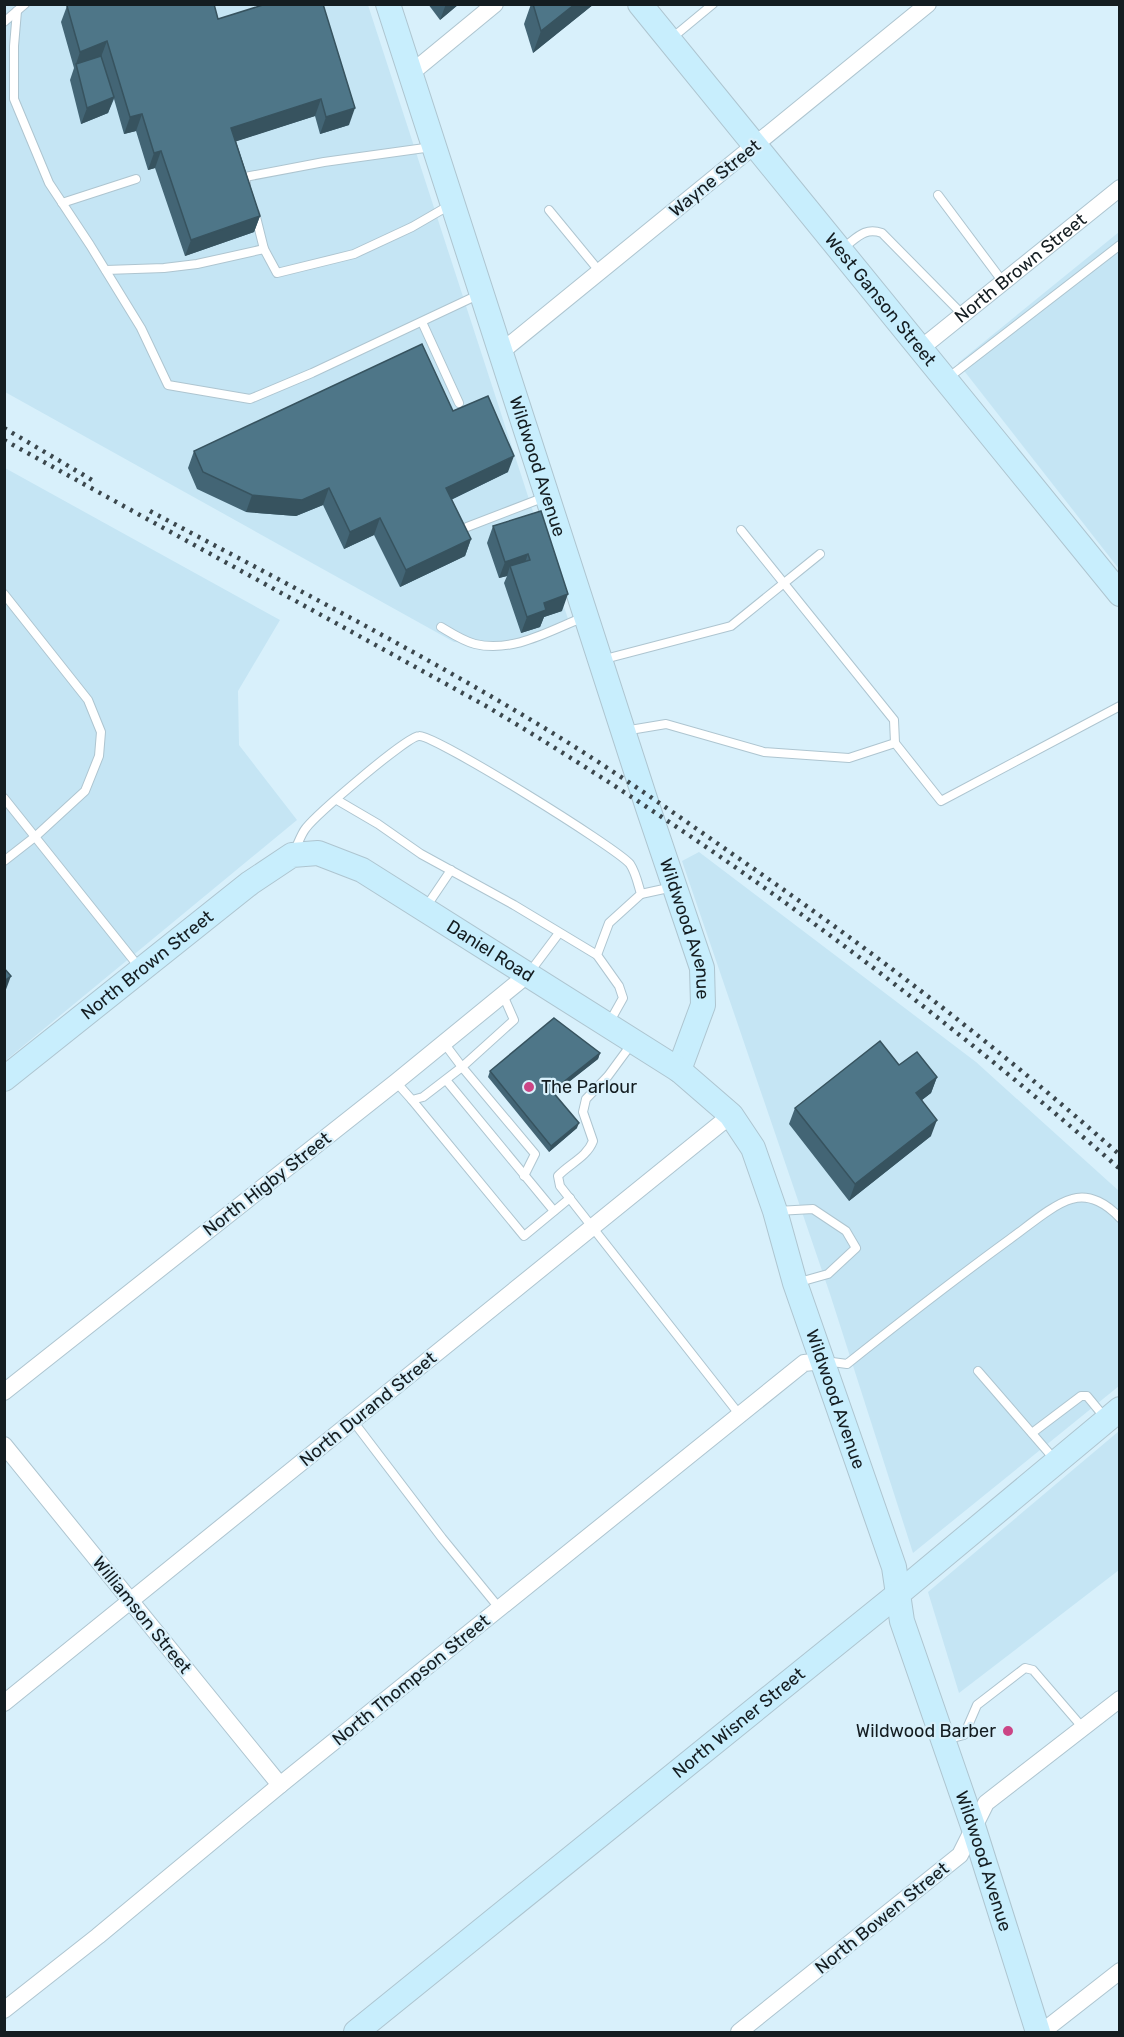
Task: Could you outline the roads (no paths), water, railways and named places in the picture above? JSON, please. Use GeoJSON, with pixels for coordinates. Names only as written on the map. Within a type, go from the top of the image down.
{"type":"FeatureCollection","features":[{"type":"Feature","properties":{"kind":"street","name":"Wildwood Avenue"},"geometry":{"type":"LineString","coordinates":[[388,4],[702,968],[703,1005],[680,1070],[731,1115],[753,1148],[775,1211],[795,1283],[894,1567],[902,1621],[974,1829],[1040,2032]]}},
{"type":"Feature","properties":{"kind":"street"},"geometry":{"type":"LineString","coordinates":[[410,74],[495,4]]}},
{"type":"Feature","properties":{"kind":"street","name":"West Ganson Street"},"geometry":{"type":"LineString","coordinates":[[640,4],[1119,594]]}},
{"type":"Feature","properties":{"kind":"street","name":"Wayne Street"},"geometry":{"type":"LineString","coordinates":[[501,352],[928,4]]}},
{"type":"Feature","properties":{"kind":"street","name":"North Brown Street"},"geometry":{"type":"LineString","coordinates":[[920,349],[1119,188]]}},
{"type":"Feature","properties":{"kind":"street","name":"Daniel Road"},"geometry":{"type":"LineString","coordinates":[[292,855],[318,853],[362,870],[680,1070]]}},
{"type":"Feature","properties":{"kind":"street","name":"North Brown Street"},"geometry":{"type":"LineString","coordinates":[[4,1079],[250,883],[292,855]]}},
{"type":"Feature","properties":{"kind":"street","name":"North Higby Street"},"geometry":{"type":"LineString","coordinates":[[4,1392],[396,1082],[527,975]]}},
{"type":"Feature","properties":{"kind":"street","name":"North Durand Street"},"geometry":{"type":"LineString","coordinates":[[4,1703],[731,1115]]}},
{"type":"Feature","properties":{"kind":"street","name":"North Thompson Street"},"geometry":{"type":"LineString","coordinates":[[4,2010],[739,1414],[804,1363],[824,1361]]}},
{"type":"Feature","properties":{"kind":"street","name":"North Wisner Street"},"geometry":{"type":"LineString","coordinates":[[356,2032],[898,1594],[1113,1414]]}},
{"type":"Feature","properties":{"kind":"street","name":"Williamson Street"},"geometry":{"type":"LineString","coordinates":[[4,1445],[280,1785]]}},
{"type":"Feature","properties":{"kind":"street","name":"North Bowen Street"},"geometry":{"type":"LineString","coordinates":[[739,2032],[960,1855],[986,1803],[1119,1699]]}},
{"type":"Feature","properties":{"kind":"street"},"geometry":{"type":"LineString","coordinates":[[1040,2032],[1119,1971]]}},
{"type":"Feature","properties":{"kind":"lane"},"geometry":{"type":"LineString","coordinates":[[4,22],[25,4]]}},
{"type":"Feature","properties":{"kind":"lane"},"geometry":{"type":"LineString","coordinates":[[670,40],[713,4]]}},
{"type":"Feature","properties":{"kind":"lane"},"geometry":{"type":"LineString","coordinates":[[17,11],[14,46],[14,99],[49,183],[141,328],[168,385],[250,399],[312,373],[482,293]]}},
{"type":"Feature","properties":{"kind":"lane"},"geometry":{"type":"LineString","coordinates":[[250,197],[244,177],[324,162],[434,147]]}},
{"type":"Feature","properties":{"kind":"lane"},"geometry":{"type":"LineString","coordinates":[[62,203],[136,179]]}},
{"type":"Feature","properties":{"kind":"lane"},"geometry":{"type":"LineString","coordinates":[[938,195],[1003,282]]}},
{"type":"Feature","properties":{"kind":"lane"},"geometry":{"type":"LineString","coordinates":[[253,207],[264,249],[277,273],[354,254],[412,227],[453,203]]}},
{"type":"Feature","properties":{"kind":"lane"},"geometry":{"type":"LineString","coordinates":[[549,210],[600,272]]}},
{"type":"Feature","properties":{"kind":"lane"},"geometry":{"type":"LineString","coordinates":[[840,250],[867,231],[882,233],[963,315]]}},
{"type":"Feature","properties":{"kind":"lane"},"geometry":{"type":"LineString","coordinates":[[946,380],[1119,245]]}},
{"type":"Feature","properties":{"kind":"lane"},"geometry":{"type":"LineString","coordinates":[[106,270],[164,268],[197,264],[264,249]]}},
{"type":"Feature","properties":{"kind":"lane"},"geometry":{"type":"LineString","coordinates":[[422,322],[459,403]]}},
{"type":"Feature","properties":{"kind":"lane"},"geometry":{"type":"LineString","coordinates":[[467,527],[548,495]]}},
{"type":"Feature","properties":{"kind":"lane"},"geometry":{"type":"LineString","coordinates":[[741,530],[894,720],[895,743],[941,801],[1119,706]]}},
{"type":"Feature","properties":{"kind":"lane"},"geometry":{"type":"LineString","coordinates":[[601,660],[731,626],[820,554]]}},
{"type":"Feature","properties":{"kind":"lane"},"geometry":{"type":"LineString","coordinates":[[4,594],[88,700],[101,732],[99,756],[86,791],[4,861]]}},
{"type":"Feature","properties":{"kind":"lane"},"geometry":{"type":"LineString","coordinates":[[441,627],[473,644],[495,647],[520,643],[587,616]]}},
{"type":"Feature","properties":{"kind":"lane"},"geometry":{"type":"LineString","coordinates":[[624,731],[666,724],[764,752],[849,758],[895,743]]}},
{"type":"Feature","properties":{"kind":"lane"},"geometry":{"type":"LineString","coordinates":[[292,855],[305,828],[407,740],[419,736],[429,738],[461,755],[604,843],[629,863],[636,876],[641,894]]}},
{"type":"Feature","properties":{"kind":"lane"},"geometry":{"type":"LineString","coordinates":[[4,798],[141,970]]}},
{"type":"Feature","properties":{"kind":"lane"},"geometry":{"type":"LineString","coordinates":[[337,800],[378,824],[421,854],[597,955],[619,986],[623,998],[608,1025]]}},
{"type":"Feature","properties":{"kind":"lane"},"geometry":{"type":"LineString","coordinates":[[425,909],[451,870]]}},
{"type":"Feature","properties":{"kind":"lane"},"geometry":{"type":"LineString","coordinates":[[597,955],[609,923],[641,894],[674,887]]}},
{"type":"Feature","properties":{"kind":"lane"},"geometry":{"type":"LineString","coordinates":[[527,975],[559,933]]}},
{"type":"Feature","properties":{"kind":"lane"},"geometry":{"type":"LineString","coordinates":[[412,1100],[423,1097],[446,1080],[514,1020],[502,995]]}},
{"type":"Feature","properties":{"kind":"lane"},"geometry":{"type":"LineString","coordinates":[[633,1042],[608,1076],[586,1099],[583,1112],[593,1141],[590,1149],[567,1166],[558,1176],[560,1186],[739,1414]]}},
{"type":"Feature","properties":{"kind":"lane"},"geometry":{"type":"LineString","coordinates":[[444,1043],[535,1154],[524,1176]]}},
{"type":"Feature","properties":{"kind":"lane"},"geometry":{"type":"LineString","coordinates":[[446,1080],[554,1211]]}},
{"type":"Feature","properties":{"kind":"lane"},"geometry":{"type":"LineString","coordinates":[[396,1082],[524,1236],[570,1198]]}},
{"type":"Feature","properties":{"kind":"lane"},"geometry":{"type":"LineString","coordinates":[[824,1361],[847,1364],[940,1289],[1045,1214],[1073,1198],[1097,1200],[1112,1209],[1119,1218]]}},
{"type":"Feature","properties":{"kind":"lane"},"geometry":{"type":"LineString","coordinates":[[775,1211],[813,1209],[846,1231],[856,1248],[828,1274],[795,1283]]}},
{"type":"Feature","properties":{"kind":"lane"},"geometry":{"type":"LineString","coordinates":[[978,1371],[1056,1461]]}},
{"type":"Feature","properties":{"kind":"lane"},"geometry":{"type":"LineString","coordinates":[[1032,1433],[1081,1396],[1087,1396],[1113,1414]]}},
{"type":"Feature","properties":{"kind":"lane"},"geometry":{"type":"LineString","coordinates":[[353,1421],[442,1538],[501,1609]]}},
{"type":"Feature","properties":{"kind":"lane"},"geometry":{"type":"LineString","coordinates":[[942,1741],[964,1735],[977,1705],[1025,1668],[1033,1670],[1083,1728]]}},
{"type":"Feature","properties":{"kind":"railway"},"geometry":{"type":"LineString","coordinates":[[4,428],[92,480]]}},
{"type":"Feature","properties":{"kind":"railway"},"geometry":{"type":"LineString","coordinates":[[4,440],[486,706],[570,757],[734,866],[814,923],[969,1043],[1120,1169]]}},
{"type":"Feature","properties":{"kind":"railway"},"geometry":{"type":"LineString","coordinates":[[150,511],[441,668],[561,738],[610,770],[781,888],[881,961],[978,1036],[1120,1155]]}},
{"type":"Feature","properties":{"kind":"place","name":"The Parlour"},"geometry":{"type":"Point","coordinates":[529,1087]}},
{"type":"Feature","properties":{"kind":"place","name":"Wildwood Barber"},"geometry":{"type":"Point","coordinates":[1008,1731]}}]}
